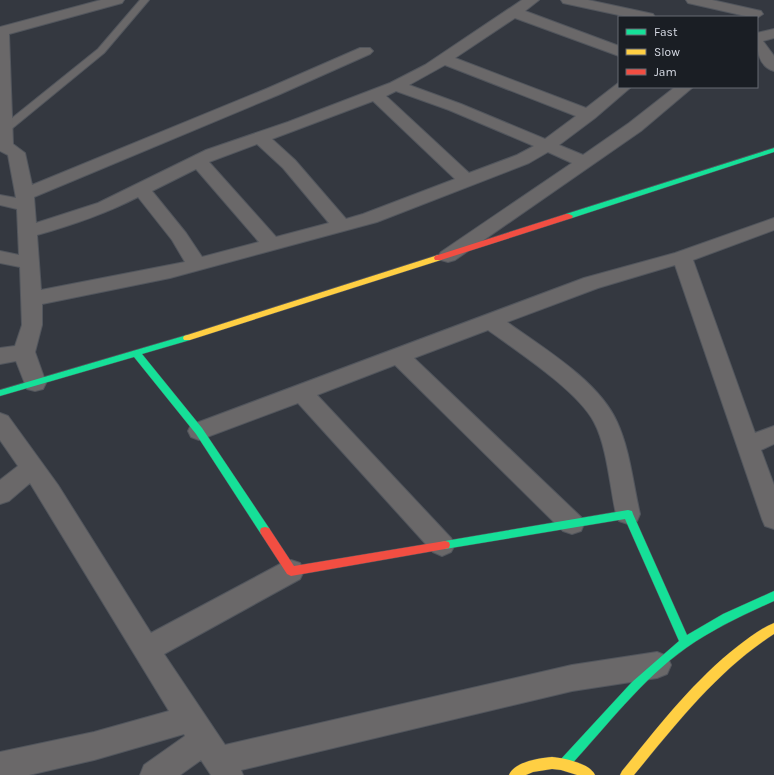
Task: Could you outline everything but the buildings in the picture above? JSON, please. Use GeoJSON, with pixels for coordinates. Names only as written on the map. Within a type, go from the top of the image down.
{"type":"FeatureCollection","features":[{"type":"Feature","properties":{"kind":"street"},"geometry":{"type":"LineString","coordinates":[[35,383],[24,352],[32,325],[32,299],[25,200],[16,153],[3,140],[1,32],[117,0]]}},
{"type":"Feature","properties":{"kind":"street"},"geometry":{"type":"LineString","coordinates":[[28,232],[82,215],[140,189],[198,160],[259,137],[294,126],[396,86],[444,59],[532,0]]}},
{"type":"Feature","properties":{"kind":"street"},"geometry":{"type":"LineString","coordinates":[[568,0],[643,16]]}},
{"type":"Feature","properties":{"kind":"street"},"geometry":{"type":"LineString","coordinates":[[693,0],[755,15],[766,2]]}},
{"type":"Feature","properties":{"kind":"street"},"geometry":{"type":"LineString","coordinates":[[513,12],[618,51]]}},
{"type":"Feature","properties":{"kind":"street"},"geometry":{"type":"LineString","coordinates":[[758,38],[774,33]]}},
{"type":"Feature","properties":{"kind":"street"},"geometry":{"type":"LineString","coordinates":[[758,45],[774,66]]}},
{"type":"Feature","properties":{"kind":"street"},"geometry":{"type":"LineString","coordinates":[[0,200],[25,200],[365,51]]}},
{"type":"Feature","properties":{"kind":"street"},"geometry":{"type":"LineString","coordinates":[[444,59],[589,115]]}},
{"type":"Feature","properties":{"kind":"street"},"geometry":{"type":"LineString","coordinates":[[396,86],[455,107],[585,162]]}},
{"type":"Feature","properties":{"kind":"street"},"geometry":{"type":"LineString","coordinates":[[32,299],[197,264],[370,218],[523,159],[547,146],[589,115],[622,88]]}},
{"type":"Feature","properties":{"kind":"street"},"geometry":{"type":"LineString","coordinates":[[448,256],[585,162],[654,112],[684,88]]}},
{"type":"Feature","properties":{"kind":"street"},"geometry":{"type":"LineString","coordinates":[[375,94],[467,181]]}},
{"type":"Feature","properties":{"kind":"street"},"geometry":{"type":"LineString","coordinates":[[259,137],[289,164],[342,226]]}},
{"type":"Feature","properties":{"kind":"street"},"geometry":{"type":"LineString","coordinates":[[0,393],[137,354],[448,256],[774,150]]}},
{"type":"Feature","properties":{"kind":"street"},"geometry":{"type":"LineString","coordinates":[[198,160],[254,222],[272,245]]}},
{"type":"Feature","properties":{"kind":"street"},"geometry":{"type":"LineString","coordinates":[[140,189],[179,237],[197,264]]}},
{"type":"Feature","properties":{"kind":"street"},"geometry":{"type":"LineString","coordinates":[[199,431],[591,283],[682,257],[774,224]]}},
{"type":"Feature","properties":{"kind":"street"},"geometry":{"type":"LineString","coordinates":[[0,256],[30,264]]}},
{"type":"Feature","properties":{"kind":"street"},"geometry":{"type":"LineString","coordinates":[[682,257],[774,519]]}},
{"type":"Feature","properties":{"kind":"street"},"geometry":{"type":"LineString","coordinates":[[491,321],[571,382],[596,406],[606,421],[628,514],[685,643]]}},
{"type":"Feature","properties":{"kind":"street"},"geometry":{"type":"LineString","coordinates":[[0,356],[24,352]]}},
{"type":"Feature","properties":{"kind":"street"},"geometry":{"type":"LineString","coordinates":[[137,354],[199,431],[291,571]]}},
{"type":"Feature","properties":{"kind":"street"},"geometry":{"type":"LineString","coordinates":[[398,356],[572,524]]}},
{"type":"Feature","properties":{"kind":"street"},"geometry":{"type":"LineString","coordinates":[[301,392],[442,545]]}},
{"type":"Feature","properties":{"kind":"street"},"geometry":{"type":"LineString","coordinates":[[0,422],[49,492],[146,650],[210,749]]}},
{"type":"Feature","properties":{"kind":"street"},"geometry":{"type":"LineString","coordinates":[[749,446],[774,435]]}},
{"type":"Feature","properties":{"kind":"street"},"geometry":{"type":"LineString","coordinates":[[0,494],[32,468]]}},
{"type":"Feature","properties":{"kind":"street"},"geometry":{"type":"LineString","coordinates":[[146,650],[291,571],[628,514]]}},
{"type":"Feature","properties":{"kind":"street"},"geometry":{"type":"LineString","coordinates":[[565,763],[657,665],[685,643],[742,610],[774,596]]}},
{"type":"Feature","properties":{"kind":"street"},"geometry":{"type":"LineString","coordinates":[[626,775],[718,669],[762,634],[774,628]]}},
{"type":"Feature","properties":{"kind":"street"},"geometry":{"type":"LineString","coordinates":[[0,767],[94,746],[210,749],[572,678],[657,665]]}},
{"type":"Feature","properties":{"kind":"street"},"geometry":{"type":"LineString","coordinates":[[155,775],[210,749]]}},
{"type":"Feature","properties":{"kind":"street"},"geometry":{"type":"LineString","coordinates":[[515,775],[531,765],[548,762],[565,763],[582,770],[589,775]]}},
{"type":"Feature","properties":{"kind":"lane"},"geometry":{"type":"LineString","coordinates":[[3,140],[100,51],[145,0]]}},
{"type":"Feature","properties":{"kind":"traffic: fast"},"geometry":{"type":"LineString","coordinates":[[569,216],[774,150]]}},
{"type":"Feature","properties":{"kind":"traffic: fast"},"geometry":{"type":"LineString","coordinates":[[0,393],[187,338]]}},
{"type":"Feature","properties":{"kind":"traffic: fast"},"geometry":{"type":"LineString","coordinates":[[137,354],[199,431],[265,531]]}},
{"type":"Feature","properties":{"kind":"traffic: fast"},"geometry":{"type":"LineString","coordinates":[[445,545],[628,514],[685,643]]}},
{"type":"Feature","properties":{"kind":"traffic: fast"},"geometry":{"type":"LineString","coordinates":[[565,763],[621,701],[651,671],[683,644],[716,624],[774,596]]}},
{"type":"Feature","properties":{"kind":"traffic: slow"},"geometry":{"type":"LineString","coordinates":[[187,338],[438,258]]}},
{"type":"Feature","properties":{"kind":"traffic: slow"},"geometry":{"type":"LineString","coordinates":[[626,775],[676,714],[712,676],[731,658],[774,628]]}},
{"type":"Feature","properties":{"kind":"traffic: slow"},"geometry":{"type":"LineString","coordinates":[[515,775],[533,766],[552,763],[570,766],[589,775]]}},
{"type":"Feature","properties":{"kind":"traffic: jam"},"geometry":{"type":"LineString","coordinates":[[438,258],[569,216]]}},
{"type":"Feature","properties":{"kind":"traffic: jam"},"geometry":{"type":"LineString","coordinates":[[265,531],[291,571],[445,545]]}}]}
